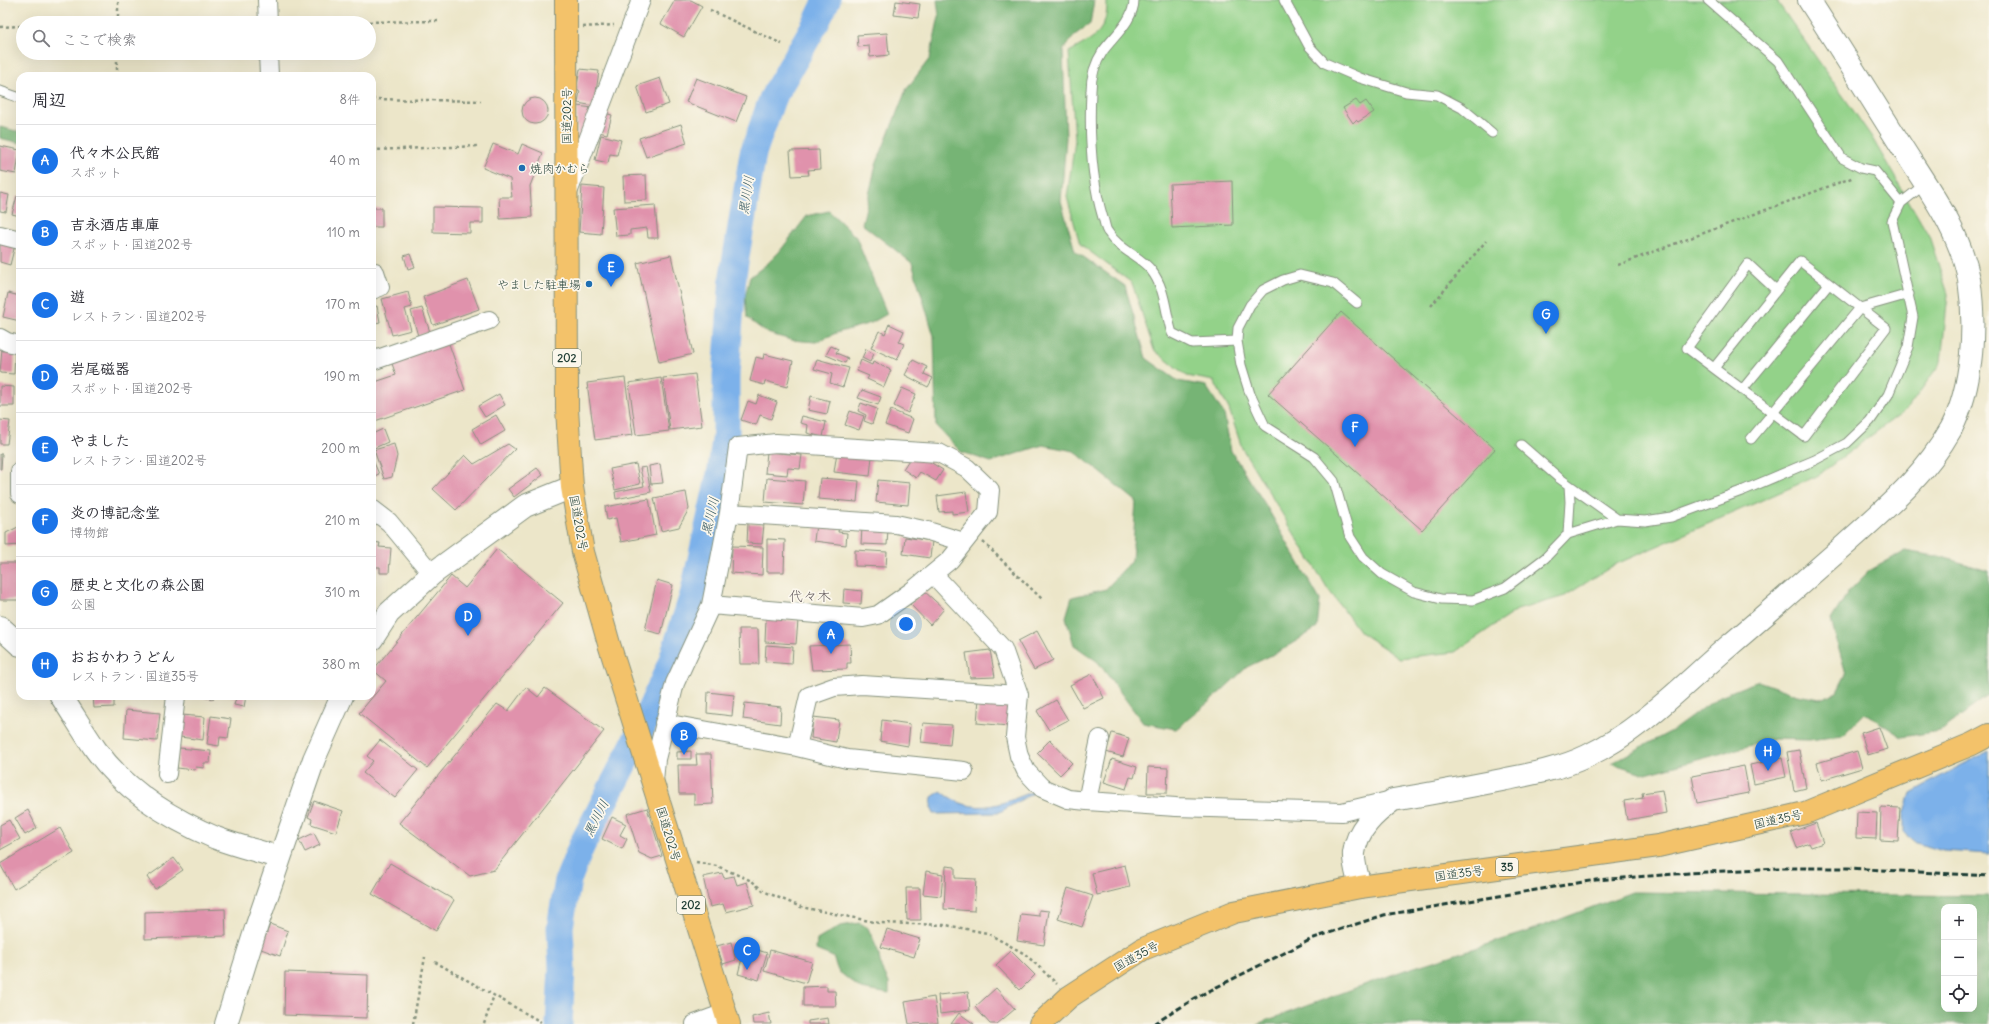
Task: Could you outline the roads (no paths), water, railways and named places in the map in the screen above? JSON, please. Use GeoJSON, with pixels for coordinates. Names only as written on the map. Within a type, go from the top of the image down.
{"type":"FeatureCollection","features":[{"type":"Feature","properties":{"kind":"highway","name":"国道202号"},"geometry":{"type":"LineString","coordinates":[[566,0],[567,409],[572,487],[583,552],[629,709],[727,1018]]}},
{"type":"Feature","properties":{"kind":"highway","name":"国道35号"},"geometry":{"type":"LineString","coordinates":[[1040,1024],[1069,997],[1143,949],[1234,912],[1360,887],[1658,846],[1804,813],[1972,744],[1989,735]]}},
{"type":"Feature","properties":{"kind":"street"},"geometry":{"type":"LineString","coordinates":[[267,0],[268,16]]}},
{"type":"Feature","properties":{"kind":"street"},"geometry":{"type":"LineString","coordinates":[[566,198],[641,0]]}},
{"type":"Feature","properties":{"kind":"street"},"geometry":{"type":"LineString","coordinates":[[933,574],[1003,649],[1019,695],[1015,737],[1019,756],[1026,771],[1042,788],[1068,799],[1176,807],[1342,812],[1393,800],[1541,772],[1584,758],[1611,743],[1641,723],[1889,506],[1927,467],[1952,427],[1964,393],[1972,350],[1972,311],[1969,278],[1961,249],[1925,184],[1809,0]]}},
{"type":"Feature","properties":{"kind":"street"},"geometry":{"type":"LineString","coordinates":[[268,60],[269,72]]}},
{"type":"Feature","properties":{"kind":"street"},"geometry":{"type":"LineString","coordinates":[[0,235],[16,239]]}},
{"type":"Feature","properties":{"kind":"street"},"geometry":{"type":"LineString","coordinates":[[376,275],[380,287],[376,288]]}},
{"type":"Feature","properties":{"kind":"street"},"geometry":{"type":"LineString","coordinates":[[376,360],[489,320]]}},
{"type":"Feature","properties":{"kind":"street"},"geometry":{"type":"LineString","coordinates":[[0,338],[7,342],[16,344]]}},
{"type":"Feature","properties":{"kind":"street"},"geometry":{"type":"LineString","coordinates":[[654,786],[656,759],[675,683],[711,605],[729,513],[738,447],[776,444],[939,453],[967,468],[990,490],[988,512],[972,541],[933,574],[878,615],[863,618],[711,605]]}},
{"type":"Feature","properties":{"kind":"street"},"geometry":{"type":"LineString","coordinates":[[376,633],[389,613],[432,574],[525,506],[572,487]]}},
{"type":"Feature","properties":{"kind":"street"},"geometry":{"type":"LineString","coordinates":[[376,512],[389,522],[432,574]]}},
{"type":"Feature","properties":{"kind":"street"},"geometry":{"type":"LineString","coordinates":[[729,513],[896,524],[972,541]]}},
{"type":"Feature","properties":{"kind":"street"},"geometry":{"type":"LineString","coordinates":[[0,627],[16,641]]}},
{"type":"Feature","properties":{"kind":"street"},"geometry":{"type":"LineString","coordinates":[[797,748],[810,696],[834,688],[862,685],[1019,695]]}},
{"type":"Feature","properties":{"kind":"street"},"geometry":{"type":"LineString","coordinates":[[65,700],[97,751],[122,778],[156,806],[175,818],[217,838],[280,858]]}},
{"type":"Feature","properties":{"kind":"street"},"geometry":{"type":"LineString","coordinates":[[167,774],[176,700]]}},
{"type":"Feature","properties":{"kind":"street"},"geometry":{"type":"LineString","coordinates":[[226,1024],[314,759],[340,700]]}},
{"type":"Feature","properties":{"kind":"street"},"geometry":{"type":"LineString","coordinates":[[664,723],[847,759],[964,771]]}},
{"type":"Feature","properties":{"kind":"street"},"geometry":{"type":"LineString","coordinates":[[1087,801],[1100,739]]}},
{"type":"Feature","properties":{"kind":"street"},"geometry":{"type":"LineString","coordinates":[[1360,887],[1354,854],[1363,826],[1393,800]]}},
{"type":"Feature","properties":{"kind":"street"},"geometry":{"type":"LineString","coordinates":[[695,1024],[727,1018]]}},
{"type":"Feature","properties":{"kind":"lane"},"geometry":{"type":"LineString","coordinates":[[1134,0],[1134,6],[1121,31],[1103,52],[1092,73],[1091,91],[1094,176],[1098,201],[1108,232],[1126,250],[1151,269],[1162,288],[1166,315],[1172,333],[1192,343],[1237,341]]}},
{"type":"Feature","properties":{"kind":"lane"},"geometry":{"type":"LineString","coordinates":[[1284,0],[1308,46],[1325,63],[1360,78],[1406,92],[1437,96],[1462,108],[1492,133]]}},
{"type":"Feature","properties":{"kind":"lane"},"geometry":{"type":"LineString","coordinates":[[1708,0],[1778,61],[1842,158],[1861,168],[1875,171],[1901,203]]}},
{"type":"Feature","properties":{"kind":"lane"},"geometry":{"type":"LineString","coordinates":[[0,91],[16,97]]}},
{"type":"Feature","properties":{"kind":"lane"},"geometry":{"type":"LineString","coordinates":[[1357,303],[1333,283],[1300,275],[1283,280],[1263,290],[1250,305],[1238,328],[1237,341],[1241,365],[1248,387],[1265,426],[1314,457],[1334,481],[1350,537],[1363,557],[1382,574],[1414,592],[1441,599],[1473,600],[1505,588],[1544,558],[1568,534],[1617,519],[1645,521],[1671,517],[1744,490],[1815,460],[1847,443],[1870,421],[1888,395],[1908,347],[1913,317],[1892,221],[1901,203],[1925,184]]}},
{"type":"Feature","properties":{"kind":"lane"},"geometry":{"type":"LineString","coordinates":[[1714,368],[1800,261],[1886,328],[1804,436],[1687,348],[1748,264],[1776,290]]}},
{"type":"Feature","properties":{"kind":"lane"},"geometry":{"type":"LineString","coordinates":[[1742,390],[1829,284]]}},
{"type":"Feature","properties":{"kind":"lane"},"geometry":{"type":"LineString","coordinates":[[1750,439],[1860,308],[1909,294]]}},
{"type":"Feature","properties":{"kind":"lane"},"geometry":{"type":"LineString","coordinates":[[1521,445],[1569,485],[1617,519]]}},
{"type":"Feature","properties":{"kind":"lane"},"geometry":{"type":"LineString","coordinates":[[1568,534],[1570,502],[1569,485]]}},
{"type":"Feature","properties":{"kind":"water"},"geometry":{"type":"Polygon","coordinates":[[[1989,751],[1989,854],[1943,851],[1916,843],[1904,833],[1904,815],[1911,793],[1989,751]]]}},
{"type":"Feature","properties":{"kind":"water"},"geometry":{"type":"Polygon","coordinates":[[[1042,788],[998,813],[934,814],[931,807],[932,797],[941,791],[954,800],[966,805],[990,806],[1003,803],[1042,788]]]}},
{"type":"Feature","properties":{"kind":"waterway","name":"黒川川"},"geometry":{"type":"LineString","coordinates":[[559,1024],[562,969],[560,927],[568,880],[581,847],[642,728],[671,663],[693,595],[721,469],[726,433],[726,376],[733,275],[753,153],[772,99],[816,23],[827,0]]}},
{"type":"Feature","properties":{"kind":"railway"},"geometry":{"type":"LineString","coordinates":[[1154,1024],[1197,997],[1314,938],[1384,915],[1596,880],[1689,873],[1778,868],[1848,868],[1989,876]]}},
{"type":"Feature","properties":{"kind":"place","name":"焼肉かむら"},"geometry":{"type":"Point","coordinates":[522,168]}},
{"type":"Feature","properties":{"kind":"place","name":"やました駐車場"},"geometry":{"type":"Point","coordinates":[589,284]}},
{"type":"Feature","properties":{"kind":"place","name":"やました"},"geometry":{"type":"Point","coordinates":[611,287]}},
{"type":"Feature","properties":{"kind":"place","name":"歴史と文化の森公園"},"geometry":{"type":"Point","coordinates":[1546,334]}},
{"type":"Feature","properties":{"kind":"place","name":"炎の博記念堂"},"geometry":{"type":"Point","coordinates":[1355,447]}},
{"type":"Feature","properties":{"kind":"place","name":"岩尾磁器"},"geometry":{"type":"Point","coordinates":[468,636]}},
{"type":"Feature","properties":{"kind":"place","name":"代々木公民館"},"geometry":{"type":"Point","coordinates":[831,654]}},
{"type":"Feature","properties":{"kind":"place","name":"吉永酒店車庫"},"geometry":{"type":"Point","coordinates":[684,755]}},
{"type":"Feature","properties":{"kind":"place","name":"おおかわうどん"},"geometry":{"type":"Point","coordinates":[1768,771]}},
{"type":"Feature","properties":{"kind":"place","name":"遊"},"geometry":{"type":"Point","coordinates":[747,970]}},
{"type":"Feature","properties":{"kind":"district","name":"代々木"},"geometry":{"type":"Point","coordinates":[810,596]}}]}
